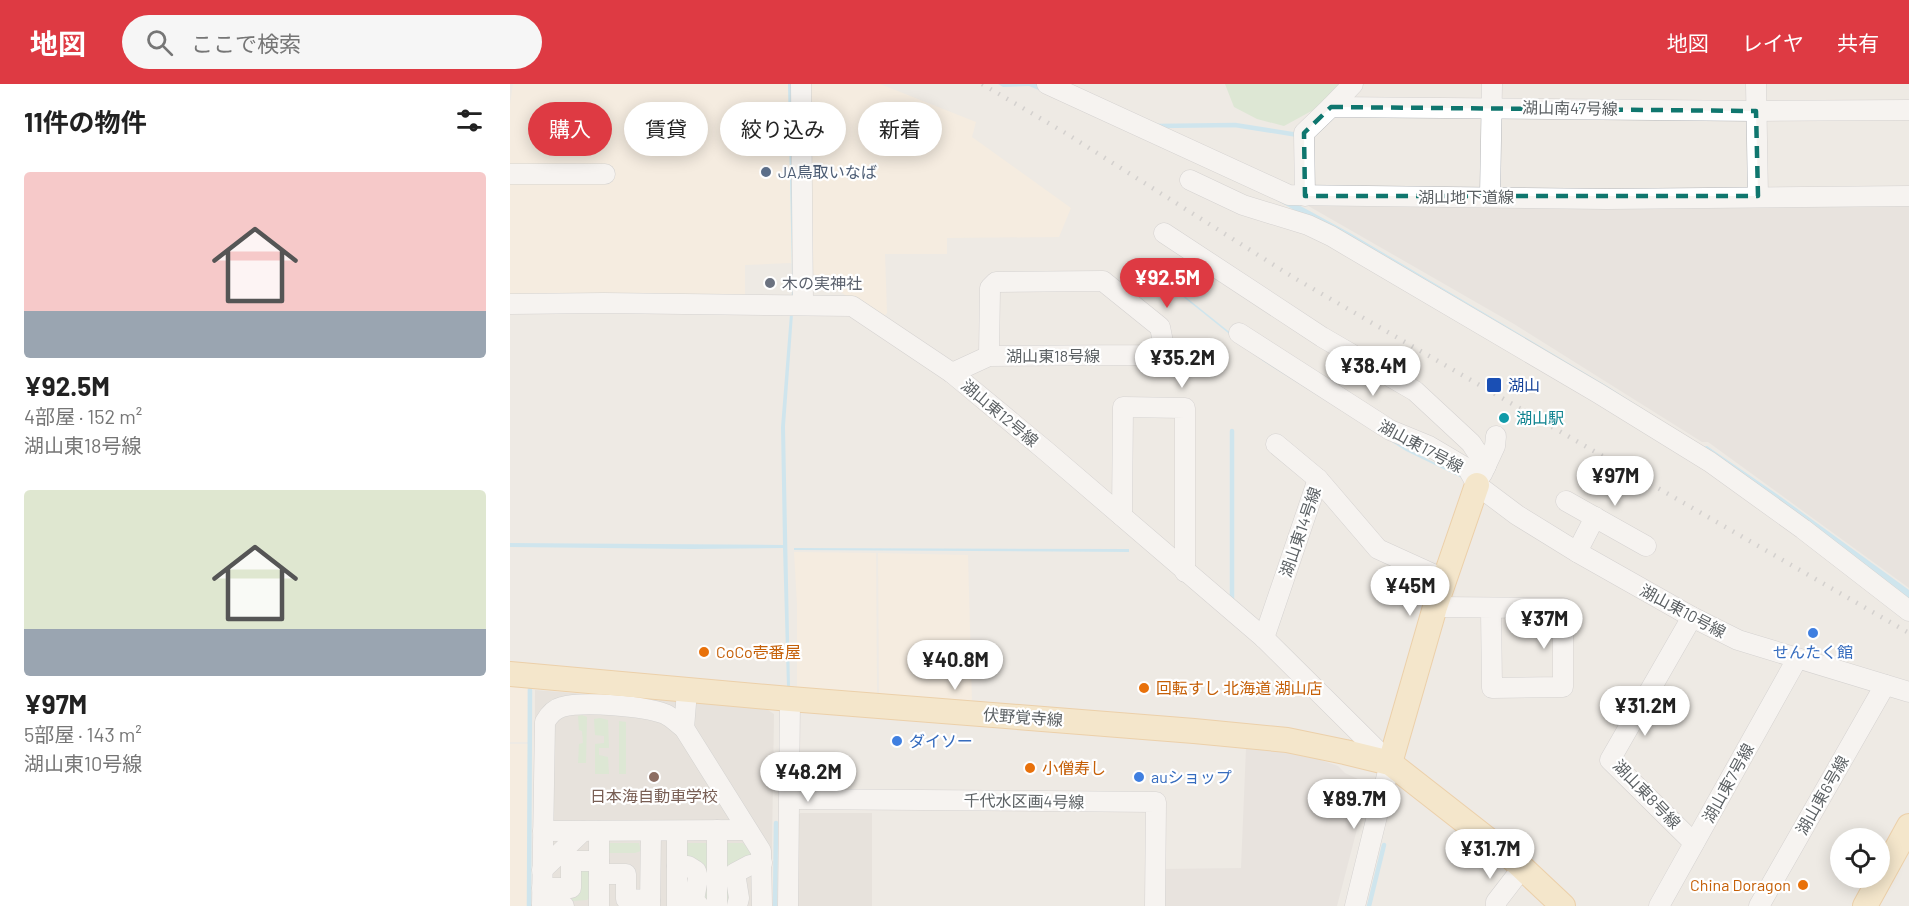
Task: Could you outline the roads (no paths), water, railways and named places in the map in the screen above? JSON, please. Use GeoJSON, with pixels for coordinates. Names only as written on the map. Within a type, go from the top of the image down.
{"type":"FeatureCollection","features":[{"type":"Feature","properties":{"kind":"main road"},"geometry":{"type":"LineString","coordinates":[[1482,475],[1435,607],[1390,763],[1523,867],[1563,906]]}},
{"type":"Feature","properties":{"kind":"main road","name":"伏野覚寺線"},"geometry":{"type":"LineString","coordinates":[[510,674],[687,691],[1287,740],[1390,763]]}},
{"type":"Feature","properties":{"kind":"main road"},"geometry":{"type":"LineString","coordinates":[[1865,906],[1909,826]]}},
{"type":"Feature","properties":{"kind":"street"},"geometry":{"type":"LineString","coordinates":[[801,84],[803,304]]}},
{"type":"Feature","properties":{"kind":"street","name":"湖山地下道線"},"geometry":{"type":"LineString","coordinates":[[1047,84],[1289,195],[1607,199],[1909,196]]}},
{"type":"Feature","properties":{"kind":"street"},"geometry":{"type":"LineString","coordinates":[[1305,196],[1304,133],[1353,84]]}},
{"type":"Feature","properties":{"kind":"street"},"geometry":{"type":"LineString","coordinates":[[1490,196],[1492,84]]}},
{"type":"Feature","properties":{"kind":"street"},"geometry":{"type":"LineString","coordinates":[[1756,84],[1758,196]]}},
{"type":"Feature","properties":{"kind":"street","name":"湖山南47号線"},"geometry":{"type":"LineString","coordinates":[[1330,107],[1909,110]]}},
{"type":"Feature","properties":{"kind":"street"},"geometry":{"type":"LineString","coordinates":[[510,174],[605,174]]}},
{"type":"Feature","properties":{"kind":"street"},"geometry":{"type":"LineString","coordinates":[[1190,180],[1243,205],[1308,225],[1331,236],[1598,393],[1710,462],[1803,529],[1909,611]]}},
{"type":"Feature","properties":{"kind":"street"},"geometry":{"type":"LineString","coordinates":[[1164,233],[1322,337],[1415,391],[1471,443],[1482,475]]}},
{"type":"Feature","properties":{"kind":"street","name":"湖山東18号線"},"geometry":{"type":"LineString","coordinates":[[952,374],[989,356],[1150,355],[1157,352],[1163,342],[1160,327],[1103,281],[996,282],[990,288],[989,356]]}},
{"type":"Feature","properties":{"kind":"street","name":"湖山東12号線"},"geometry":{"type":"LineString","coordinates":[[510,304],[852,306],[952,374],[1122,516],[1264,638],[1390,763]]}},
{"type":"Feature","properties":{"kind":"street","name":"湖山東17号線"},"geometry":{"type":"LineString","coordinates":[[1239,333],[1390,430],[1429,446],[1482,475]]}},
{"type":"Feature","properties":{"kind":"street"},"geometry":{"type":"LineString","coordinates":[[1122,516],[1123,407],[1185,408],[1185,572]]}},
{"type":"Feature","properties":{"kind":"street"},"geometry":{"type":"LineString","coordinates":[[1482,475],[1495,446],[1496,436]]}},
{"type":"Feature","properties":{"kind":"street"},"geometry":{"type":"LineString","coordinates":[[1276,444],[1318,479]]}},
{"type":"Feature","properties":{"kind":"street","name":"湖山東10号線"},"geometry":{"type":"LineString","coordinates":[[1482,475],[1516,515],[1692,617],[1738,640],[1909,692]]}},
{"type":"Feature","properties":{"kind":"street","name":"湖山東14号線"},"geometry":{"type":"LineString","coordinates":[[1318,479],[1377,549],[1444,579]]}},
{"type":"Feature","properties":{"kind":"street","name":"湖山東14号線"},"geometry":{"type":"LineString","coordinates":[[1264,638],[1318,479]]}},
{"type":"Feature","properties":{"kind":"street"},"geometry":{"type":"LineString","coordinates":[[1566,501],[1646,546]]}},
{"type":"Feature","properties":{"kind":"street"},"geometry":{"type":"LineString","coordinates":[[1577,552],[1595,518]]}},
{"type":"Feature","properties":{"kind":"street"},"geometry":{"type":"LineString","coordinates":[[1435,607],[1563,608],[1563,687],[1492,688],[1491,609]]}},
{"type":"Feature","properties":{"kind":"street","name":"湖山東8号線"},"geometry":{"type":"LineString","coordinates":[[1692,617],[1610,760],[1694,843]]}},
{"type":"Feature","properties":{"kind":"street","name":"湖山東7号線"},"geometry":{"type":"LineString","coordinates":[[1659,906],[1797,659]]}},
{"type":"Feature","properties":{"kind":"street","name":"湖山東6号線"},"geometry":{"type":"LineString","coordinates":[[1759,906],[1885,685]]}},
{"type":"Feature","properties":{"kind":"street"},"geometry":{"type":"LineString","coordinates":[[684,728],[687,691]]}},
{"type":"Feature","properties":{"kind":"street"},"geometry":{"type":"LineString","coordinates":[[788,906],[790,699]]}},
{"type":"Feature","properties":{"kind":"street"},"geometry":{"type":"LineString","coordinates":[[542,892],[545,722],[549,714],[561,707],[595,704],[666,715],[684,728],[760,851],[762,906]]}},
{"type":"Feature","properties":{"kind":"street"},"geometry":{"type":"LineString","coordinates":[[1355,906],[1390,763]]}},
{"type":"Feature","properties":{"kind":"street","name":"千代水区画4号線"},"geometry":{"type":"LineString","coordinates":[[790,799],[1156,802],[1155,906]]}},
{"type":"Feature","properties":{"kind":"street"},"geometry":{"type":"LineString","coordinates":[[717,830],[717,906]]}},
{"type":"Feature","properties":{"kind":"street"},"geometry":{"type":"LineString","coordinates":[[543,831],[747,830]]}},
{"type":"Feature","properties":{"kind":"street"},"geometry":{"type":"LineString","coordinates":[[591,831],[599,868],[599,906]]}},
{"type":"Feature","properties":{"kind":"street"},"geometry":{"type":"LineString","coordinates":[[542,892],[591,831]]}},
{"type":"Feature","properties":{"kind":"street"},"geometry":{"type":"LineString","coordinates":[[542,892],[571,888],[571,861],[626,874],[626,899],[650,903],[651,831]]}},
{"type":"Feature","properties":{"kind":"street"},"geometry":{"type":"LineString","coordinates":[[677,831],[677,906]]}},
{"type":"Feature","properties":{"kind":"street"},"geometry":{"type":"LineString","coordinates":[[737,906],[739,898],[735,873],[750,865],[762,863]]}},
{"type":"Feature","properties":{"kind":"street"},"geometry":{"type":"LineString","coordinates":[[677,866],[688,866],[696,871],[698,878],[693,900],[699,906]]}},
{"type":"Feature","properties":{"kind":"street"},"geometry":{"type":"LineString","coordinates":[[1496,906],[1496,902],[1523,867]]}},
{"type":"Feature","properties":{"kind":"street"},"geometry":{"type":"LineString","coordinates":[[542,892],[564,906]]}},
{"type":"Feature","properties":{"kind":"water"},"geometry":{"type":"Polygon","coordinates":[[[788,84],[795,84],[795,102],[788,102],[788,84]]]}},
{"type":"Feature","properties":{"kind":"water"},"geometry":{"type":"Polygon","coordinates":[[[998,84],[1042,84],[1295,203],[1350,233],[1607,386],[1703,447],[1707,446],[1909,590],[1909,599],[1316,222],[1243,182],[1072,104],[1029,86],[1003,87],[998,84]]]}},
{"type":"Feature","properties":{"kind":"water"},"geometry":{"type":"Polygon","coordinates":[[[789,156],[795,156],[795,299],[791,299],[794,278],[792,277],[789,156]]]}},
{"type":"Feature","properties":{"kind":"water"},"geometry":{"type":"Polygon","coordinates":[[[1147,266],[1262,358],[1407,449],[1464,479],[1406,451],[1263,361],[1147,266]]]}},
{"type":"Feature","properties":{"kind":"water"},"geometry":{"type":"Polygon","coordinates":[[[790,314],[793,314],[785,426],[790,687],[787,687],[783,548],[510,547],[510,543],[783,545],[781,427],[790,314]]]}},
{"type":"Feature","properties":{"kind":"water"},"geometry":{"type":"Polygon","coordinates":[[[794,548],[1129,549],[1129,552],[794,550],[794,548]]]}},
{"type":"Feature","properties":{"kind":"waterway"},"geometry":{"type":"LineString","coordinates":[[1156,126],[1235,125],[1298,135]]}},
{"type":"Feature","properties":{"kind":"waterway"},"geometry":{"type":"LineString","coordinates":[[1232,431],[1232,602]]}},
{"type":"Feature","properties":{"kind":"waterway"},"geometry":{"type":"LineString","coordinates":[[529,906],[530,690]]}},
{"type":"Feature","properties":{"kind":"waterway"},"geometry":{"type":"LineString","coordinates":[[775,906],[776,823]]}},
{"type":"Feature","properties":{"kind":"waterway"},"geometry":{"type":"LineString","coordinates":[[1369,906],[1384,845]]}},
{"type":"Feature","properties":{"kind":"railway"},"geometry":{"type":"LineString","coordinates":[[982,84],[1067,134],[1296,279],[1909,633]]}},
{"type":"Feature","properties":{"kind":"place","name":"JA鳥取いなば"},"geometry":{"type":"Point","coordinates":[766,172]}},
{"type":"Feature","properties":{"kind":"place","name":"木の実神社"},"geometry":{"type":"Point","coordinates":[770,283]}},
{"type":"Feature","properties":{"kind":"place","name":"湖山"},"geometry":{"type":"Point","coordinates":[1494,385]}},
{"type":"Feature","properties":{"kind":"place","name":"湖山駅"},"geometry":{"type":"Point","coordinates":[1504,418]}},
{"type":"Feature","properties":{"kind":"place","name":"せんたく館"},"geometry":{"type":"Point","coordinates":[1813,633]}},
{"type":"Feature","properties":{"kind":"place","name":"CoCo壱番屋"},"geometry":{"type":"Point","coordinates":[704,652]}},
{"type":"Feature","properties":{"kind":"place","name":"回転すし 北海道 湖山店"},"geometry":{"type":"Point","coordinates":[1144,688]}},
{"type":"Feature","properties":{"kind":"place","name":"ダイソー"},"geometry":{"type":"Point","coordinates":[897,741]}},
{"type":"Feature","properties":{"kind":"place","name":"小僧寿し"},"geometry":{"type":"Point","coordinates":[1030,768]}},
{"type":"Feature","properties":{"kind":"place","name":"日本海自動車学校"},"geometry":{"type":"Point","coordinates":[654,777]}},
{"type":"Feature","properties":{"kind":"place","name":"auショップ"},"geometry":{"type":"Point","coordinates":[1139,777]}},
{"type":"Feature","properties":{"kind":"place","name":"China Doragon"},"geometry":{"type":"Point","coordinates":[1803,885]}}]}
